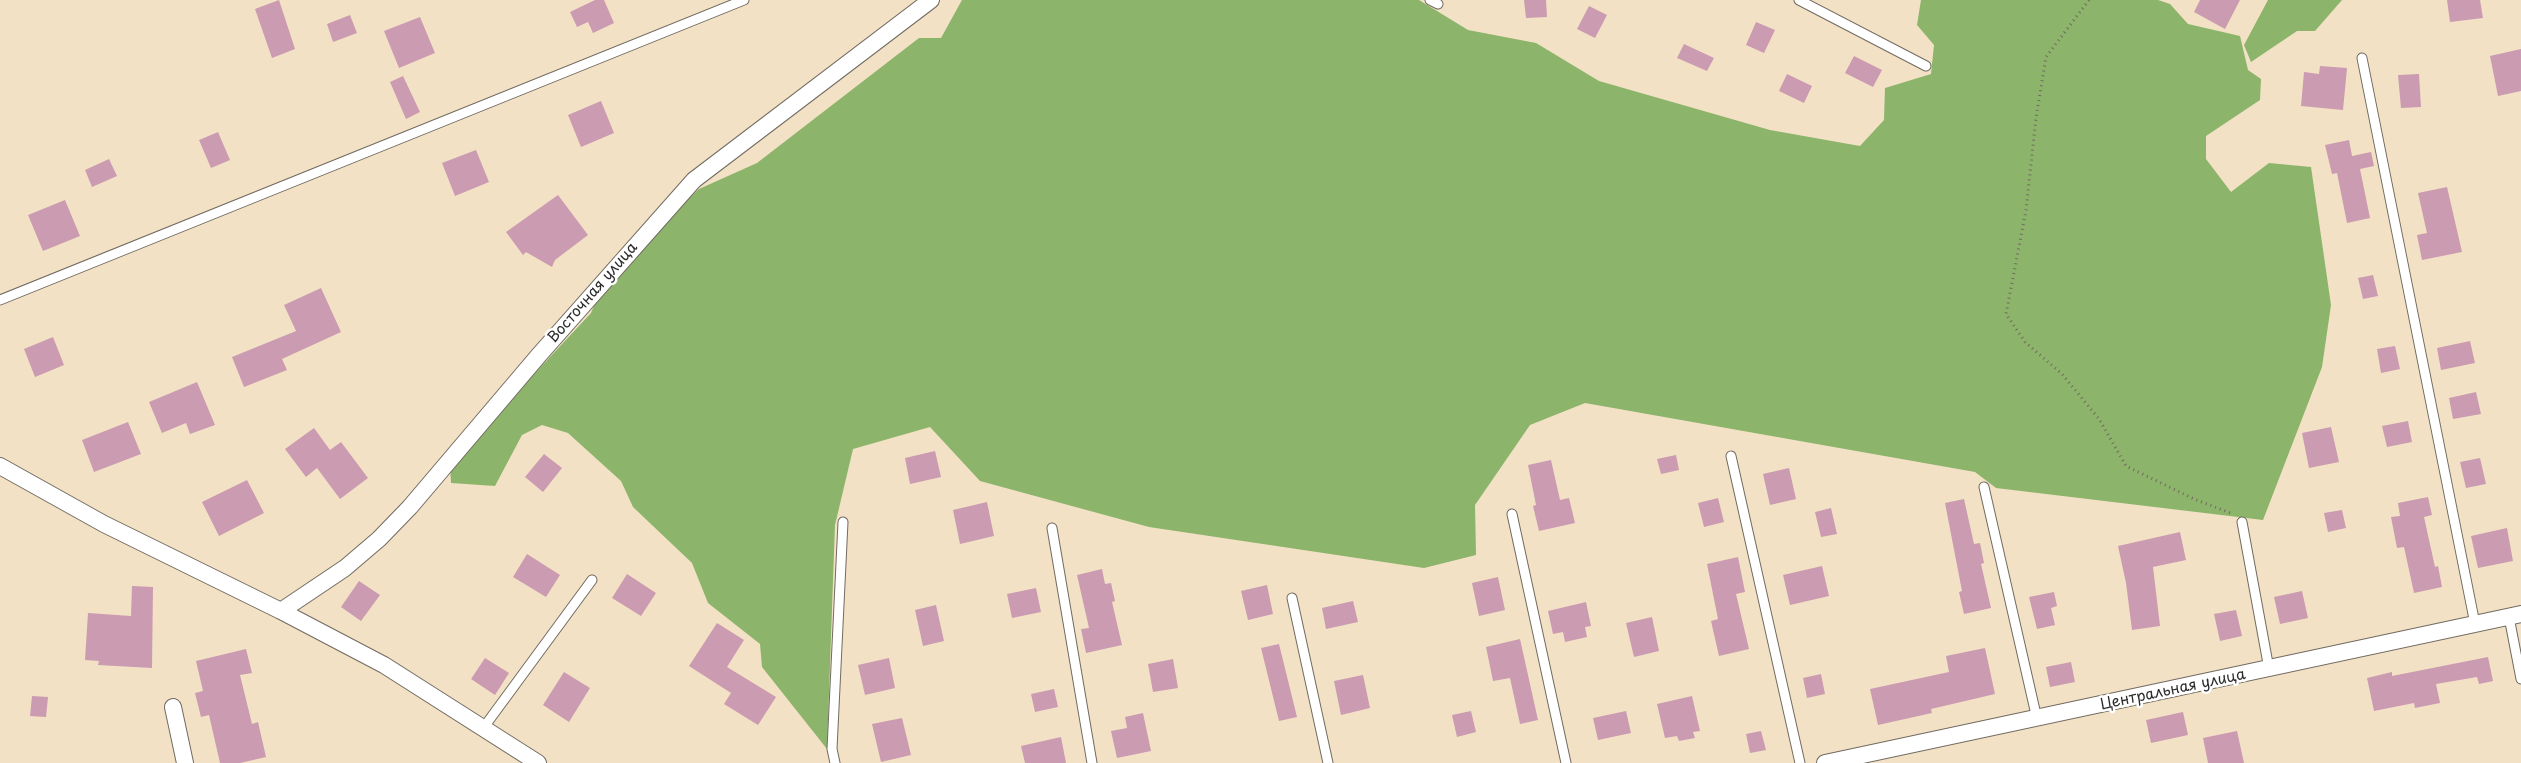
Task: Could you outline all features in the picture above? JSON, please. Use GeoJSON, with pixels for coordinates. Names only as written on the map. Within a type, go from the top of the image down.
{"type":"FeatureCollection","features":[{"type":"Feature","properties":{"kind":"street","name":"Восточная улица"},"geometry":{"type":"LineString","coordinates":[[281,611],[345,568],[379,539],[410,507],[539,355],[694,180],[931,0]]}},
{"type":"Feature","properties":{"kind":"street"},"geometry":{"type":"LineString","coordinates":[[0,466],[104,524],[281,611],[384,666],[484,727],[538,763]]}},
{"type":"Feature","properties":{"kind":"street","name":"Центральная улица"},"geometry":{"type":"LineString","coordinates":[[1825,763],[2515,615]]}},
{"type":"Feature","properties":{"kind":"street"},"geometry":{"type":"LineString","coordinates":[[173,707],[185,763]]}},
{"type":"Feature","properties":{"kind":"lane"},"geometry":{"type":"LineString","coordinates":[[0,300],[744,0]]}},
{"type":"Feature","properties":{"kind":"lane"},"geometry":{"type":"LineString","coordinates":[[1799,0],[1926,66]]}},
{"type":"Feature","properties":{"kind":"lane"},"geometry":{"type":"LineString","coordinates":[[2362,58],[2475,624]]}},
{"type":"Feature","properties":{"kind":"lane"},"geometry":{"type":"LineString","coordinates":[[1732,456],[1800,763]]}},
{"type":"Feature","properties":{"kind":"lane"},"geometry":{"type":"LineString","coordinates":[[1984,486],[2037,719]]}},
{"type":"Feature","properties":{"kind":"lane"},"geometry":{"type":"LineString","coordinates":[[1512,514],[1566,763]]}},
{"type":"Feature","properties":{"kind":"lane"},"geometry":{"type":"LineString","coordinates":[[835,763],[832,749],[843,522]]}},
{"type":"Feature","properties":{"kind":"lane"},"geometry":{"type":"LineString","coordinates":[[2242,522],[2269,669]]}},
{"type":"Feature","properties":{"kind":"lane"},"geometry":{"type":"LineString","coordinates":[[1052,528],[1092,763]]}},
{"type":"Feature","properties":{"kind":"lane"},"geometry":{"type":"LineString","coordinates":[[484,727],[592,580]]}},
{"type":"Feature","properties":{"kind":"lane"},"geometry":{"type":"LineString","coordinates":[[1292,598],[1328,763]]}},
{"type":"Feature","properties":{"kind":"lane"},"geometry":{"type":"LineString","coordinates":[[2515,615],[2521,678]]}},
{"type":"Feature","properties":{"kind":"path"},"geometry":{"type":"LineString","coordinates":[[2088,0],[2046,57],[2036,118],[2026,210],[2006,314],[2025,342],[2062,374],[2099,419],[2126,466],[2194,499],[2233,514],[2242,522]]}},
{"type":"Feature","properties":{"kind":"green space"},"geometry":{"type":"Polygon","coordinates":[[[962,0],[1419,0],[1468,30],[1536,43],[1599,81],[1770,130],[1860,146],[1884,120],[1885,88],[1931,74],[1934,45],[1917,25],[1921,0],[2158,0],[2170,4],[2188,24],[2240,36],[2248,70],[2261,79],[2260,100],[2206,136],[2206,159],[2231,192],[2269,163],[2311,167],[2331,305],[2322,367],[2263,520],[1996,488],[1975,472],[1585,403],[1530,425],[1475,505],[1476,555],[1424,568],[1149,527],[980,481],[930,427],[853,449],[835,525],[827,749],[762,667],[760,644],[708,603],[692,563],[633,507],[621,481],[568,433],[542,425],[522,435],[495,486],[451,483],[450,464],[591,313],[607,274],[699,189],[757,163],[919,38],[941,38],[962,0]]]}},
{"type":"Feature","properties":{"kind":"green space"},"geometry":{"type":"Polygon","coordinates":[[[2268,0],[2342,0],[2315,31],[2297,31],[2251,62],[2244,45],[2268,0]]]}},
{"type":"Feature","properties":{"kind":"building"},"geometry":{"type":"Polygon","coordinates":[[[279,0],[295,49],[272,58],[255,9],[279,0]]]}},
{"type":"Feature","properties":{"kind":"building"},"geometry":{"type":"Polygon","coordinates":[[[595,0],[604,0],[614,23],[593,33],[588,22],[577,27],[570,12],[595,0]]]}},
{"type":"Feature","properties":{"kind":"building"},"geometry":{"type":"Polygon","coordinates":[[[1524,0],[1546,0],[1547,17],[1526,18],[1524,0]]]}},
{"type":"Feature","properties":{"kind":"building"},"geometry":{"type":"Polygon","coordinates":[[[2200,0],[2240,0],[2225,29],[2194,12],[2200,0]]]}},
{"type":"Feature","properties":{"kind":"building"},"geometry":{"type":"Polygon","coordinates":[[[2447,0],[2480,0],[2483,18],[2450,22],[2447,0]]]}},
{"type":"Feature","properties":{"kind":"building"},"geometry":{"type":"Polygon","coordinates":[[[1589,6],[1607,15],[1595,38],[1577,29],[1589,6]]]}},
{"type":"Feature","properties":{"kind":"building"},"geometry":{"type":"Polygon","coordinates":[[[350,15],[357,33],[333,42],[327,24],[350,15]]]}},
{"type":"Feature","properties":{"kind":"building"},"geometry":{"type":"Polygon","coordinates":[[[420,17],[435,53],[399,68],[384,31],[420,17]]]}},
{"type":"Feature","properties":{"kind":"building"},"geometry":{"type":"Polygon","coordinates":[[[1756,22],[1775,30],[1764,53],[1746,45],[1756,22]]]}},
{"type":"Feature","properties":{"kind":"building"},"geometry":{"type":"Polygon","coordinates":[[[1684,44],[1714,58],[1707,71],[1677,58],[1684,44]]]}},
{"type":"Feature","properties":{"kind":"building"},"geometry":{"type":"Polygon","coordinates":[[[2521,49],[2521,91],[2498,96],[2490,56],[2521,49]]]}},
{"type":"Feature","properties":{"kind":"building"},"geometry":{"type":"Polygon","coordinates":[[[1854,56],[1882,70],[1873,87],[1845,73],[1854,56]]]}},
{"type":"Feature","properties":{"kind":"building"},"geometry":{"type":"Polygon","coordinates":[[[2320,66],[2347,68],[2343,110],[2301,106],[2304,72],[2319,74],[2320,66]]]}},
{"type":"Feature","properties":{"kind":"building"},"geometry":{"type":"Polygon","coordinates":[[[1787,74],[1812,86],[1804,103],[1779,91],[1787,74]]]}},
{"type":"Feature","properties":{"kind":"building"},"geometry":{"type":"Polygon","coordinates":[[[2419,74],[2421,107],[2401,108],[2398,75],[2419,74]]]}},
{"type":"Feature","properties":{"kind":"building"},"geometry":{"type":"Polygon","coordinates":[[[403,76],[420,112],[406,119],[390,82],[403,76]]]}},
{"type":"Feature","properties":{"kind":"building"},"geometry":{"type":"Polygon","coordinates":[[[601,101],[614,133],[581,147],[568,115],[601,101]]]}},
{"type":"Feature","properties":{"kind":"building"},"geometry":{"type":"Polygon","coordinates":[[[218,132],[230,160],[211,168],[199,140],[218,132]]]}},
{"type":"Feature","properties":{"kind":"building"},"geometry":{"type":"Polygon","coordinates":[[[2349,140],[2352,156],[2371,152],[2374,166],[2360,169],[2370,218],[2347,223],[2337,173],[2332,174],[2325,145],[2349,140]]]}},
{"type":"Feature","properties":{"kind":"building"},"geometry":{"type":"Polygon","coordinates":[[[476,150],[489,182],[455,196],[442,163],[476,150]]]}},
{"type":"Feature","properties":{"kind":"building"},"geometry":{"type":"Polygon","coordinates":[[[109,159],[117,176],[92,187],[85,170],[109,159]]]}},
{"type":"Feature","properties":{"kind":"building"},"geometry":{"type":"Polygon","coordinates":[[[2447,187],[2462,252],[2422,260],[2417,235],[2427,233],[2418,193],[2447,187]]]}},
{"type":"Feature","properties":{"kind":"building"},"geometry":{"type":"Polygon","coordinates":[[[558,195],[588,235],[555,260],[552,267],[526,252],[523,255],[506,232],[558,195]]]}},
{"type":"Feature","properties":{"kind":"building"},"geometry":{"type":"Polygon","coordinates":[[[65,200],[80,236],[43,251],[28,215],[65,200]]]}},
{"type":"Feature","properties":{"kind":"building"},"geometry":{"type":"Polygon","coordinates":[[[2373,275],[2378,296],[2363,299],[2358,278],[2373,275]]]}},
{"type":"Feature","properties":{"kind":"building"},"geometry":{"type":"Polygon","coordinates":[[[321,288],[341,332],[282,359],[287,370],[244,387],[232,357],[296,331],[284,305],[321,288]]]}},
{"type":"Feature","properties":{"kind":"building"},"geometry":{"type":"Polygon","coordinates":[[[53,337],[64,365],[35,377],[24,349],[53,337]]]}},
{"type":"Feature","properties":{"kind":"building"},"geometry":{"type":"Polygon","coordinates":[[[2470,341],[2475,363],[2441,370],[2437,348],[2470,341]]]}},
{"type":"Feature","properties":{"kind":"building"},"geometry":{"type":"Polygon","coordinates":[[[2395,346],[2400,369],[2381,373],[2377,349],[2395,346]]]}},
{"type":"Feature","properties":{"kind":"building"},"geometry":{"type":"Polygon","coordinates":[[[197,382],[215,425],[190,434],[186,423],[162,433],[149,402],[197,382]]]}},
{"type":"Feature","properties":{"kind":"building"},"geometry":{"type":"Polygon","coordinates":[[[2476,392],[2481,414],[2453,419],[2449,398],[2476,392]]]}},
{"type":"Feature","properties":{"kind":"building"},"geometry":{"type":"Polygon","coordinates":[[[2408,421],[2412,442],[2387,447],[2382,426],[2408,421]]]}},
{"type":"Feature","properties":{"kind":"building"},"geometry":{"type":"Polygon","coordinates":[[[128,422],[141,454],[94,472],[82,440],[128,422]]]}},
{"type":"Feature","properties":{"kind":"building"},"geometry":{"type":"Polygon","coordinates":[[[2331,427],[2339,462],[2309,468],[2302,433],[2331,427]]]}},
{"type":"Feature","properties":{"kind":"building"},"geometry":{"type":"Polygon","coordinates":[[[314,428],[330,450],[341,442],[368,478],[340,499],[317,468],[306,477],[285,449],[314,428]]]}},
{"type":"Feature","properties":{"kind":"building"},"geometry":{"type":"Polygon","coordinates":[[[935,451],[941,477],[910,484],[905,458],[935,451]]]}},
{"type":"Feature","properties":{"kind":"building"},"geometry":{"type":"Polygon","coordinates":[[[544,454],[562,468],[543,492],[525,477],[544,454]]]}},
{"type":"Feature","properties":{"kind":"building"},"geometry":{"type":"Polygon","coordinates":[[[1676,455],[1679,470],[1661,474],[1657,459],[1676,455]]]}},
{"type":"Feature","properties":{"kind":"building"},"geometry":{"type":"Polygon","coordinates":[[[2480,458],[2486,484],[2466,488],[2460,462],[2480,458]]]}},
{"type":"Feature","properties":{"kind":"building"},"geometry":{"type":"Polygon","coordinates":[[[1551,460],[1560,500],[1569,498],[1575,523],[1539,531],[1533,506],[1536,505],[1528,465],[1551,460]]]}},
{"type":"Feature","properties":{"kind":"building"},"geometry":{"type":"Polygon","coordinates":[[[1789,468],[1796,499],[1770,505],[1763,474],[1789,468]]]}},
{"type":"Feature","properties":{"kind":"building"},"geometry":{"type":"Polygon","coordinates":[[[247,480],[264,513],[219,536],[202,502],[247,480]]]}},
{"type":"Feature","properties":{"kind":"building"},"geometry":{"type":"Polygon","coordinates":[[[2428,497],[2432,515],[2424,517],[2435,567],[2438,566],[2442,587],[2414,593],[2404,547],[2397,548],[2391,517],[2400,516],[2398,503],[2428,497]]]}},
{"type":"Feature","properties":{"kind":"building"},"geometry":{"type":"Polygon","coordinates":[[[1718,498],[1724,522],[1704,527],[1698,503],[1718,498]]]}},
{"type":"Feature","properties":{"kind":"building"},"geometry":{"type":"Polygon","coordinates":[[[1964,499],[1974,544],[1980,543],[1984,563],[1981,564],[1991,608],[1964,614],[1959,592],[1962,591],[1945,503],[1964,499]]]}},
{"type":"Feature","properties":{"kind":"building"},"geometry":{"type":"Polygon","coordinates":[[[987,502],[994,536],[960,544],[953,510],[987,502]]]}},
{"type":"Feature","properties":{"kind":"building"},"geometry":{"type":"Polygon","coordinates":[[[1831,508],[1837,534],[1821,537],[1815,512],[1831,508]]]}},
{"type":"Feature","properties":{"kind":"building"},"geometry":{"type":"Polygon","coordinates":[[[2342,510],[2346,528],[2328,532],[2324,513],[2342,510]]]}},
{"type":"Feature","properties":{"kind":"building"},"geometry":{"type":"Polygon","coordinates":[[[2507,528],[2513,561],[2478,568],[2471,536],[2507,528]]]}},
{"type":"Feature","properties":{"kind":"building"},"geometry":{"type":"Polygon","coordinates":[[[2180,532],[2186,560],[2153,567],[2160,626],[2132,630],[2126,583],[2118,546],[2180,532]]]}},
{"type":"Feature","properties":{"kind":"building"},"geometry":{"type":"Polygon","coordinates":[[[527,554],[560,575],[546,597],[513,577],[527,554]]]}},
{"type":"Feature","properties":{"kind":"building"},"geometry":{"type":"Polygon","coordinates":[[[1738,557],[1745,592],[1736,594],[1749,649],[1719,656],[1711,621],[1718,619],[1707,564],[1738,557]]]}},
{"type":"Feature","properties":{"kind":"building"},"geometry":{"type":"Polygon","coordinates":[[[1822,566],[1829,596],[1790,605],[1783,575],[1822,566]]]}},
{"type":"Feature","properties":{"kind":"building"},"geometry":{"type":"Polygon","coordinates":[[[1102,569],[1105,584],[1111,583],[1115,601],[1112,602],[1122,645],[1086,653],[1081,629],[1089,628],[1077,575],[1102,569]]]}},
{"type":"Feature","properties":{"kind":"building"},"geometry":{"type":"Polygon","coordinates":[[[627,574],[656,593],[641,616],[612,598],[627,574]]]}},
{"type":"Feature","properties":{"kind":"building"},"geometry":{"type":"Polygon","coordinates":[[[1498,577],[1505,610],[1479,616],[1472,583],[1498,577]]]}},
{"type":"Feature","properties":{"kind":"building"},"geometry":{"type":"Polygon","coordinates":[[[359,581],[380,595],[361,621],[341,607],[359,581]]]}},
{"type":"Feature","properties":{"kind":"building"},"geometry":{"type":"Polygon","coordinates":[[[1267,585],[1273,614],[1248,620],[1241,591],[1267,585]]]}},
{"type":"Feature","properties":{"kind":"building"},"geometry":{"type":"Polygon","coordinates":[[[132,586],[153,587],[152,668],[98,665],[99,661],[85,660],[88,613],[131,616],[132,586]]]}},
{"type":"Feature","properties":{"kind":"building"},"geometry":{"type":"Polygon","coordinates":[[[1036,588],[1041,612],[1012,618],[1007,594],[1036,588]]]}},
{"type":"Feature","properties":{"kind":"building"},"geometry":{"type":"Polygon","coordinates":[[[2302,591],[2308,618],[2280,624],[2274,597],[2302,591]]]}},
{"type":"Feature","properties":{"kind":"building"},"geometry":{"type":"Polygon","coordinates":[[[2054,592],[2057,606],[2051,608],[2055,625],[2037,629],[2029,597],[2054,592]]]}},
{"type":"Feature","properties":{"kind":"building"},"geometry":{"type":"Polygon","coordinates":[[[1353,601],[1358,622],[1326,629],[1322,608],[1353,601]]]}},
{"type":"Feature","properties":{"kind":"building"},"geometry":{"type":"Polygon","coordinates":[[[1586,602],[1591,626],[1585,627],[1587,637],[1565,642],[1563,632],[1553,634],[1548,611],[1586,602]]]}},
{"type":"Feature","properties":{"kind":"building"},"geometry":{"type":"Polygon","coordinates":[[[936,605],[944,641],[923,646],[915,610],[936,605]]]}},
{"type":"Feature","properties":{"kind":"building"},"geometry":{"type":"Polygon","coordinates":[[[2236,610],[2242,636],[2220,641],[2214,614],[2236,610]]]}},
{"type":"Feature","properties":{"kind":"building"},"geometry":{"type":"Polygon","coordinates":[[[1652,617],[1659,651],[1634,657],[1626,623],[1652,617]]]}},
{"type":"Feature","properties":{"kind":"building"},"geometry":{"type":"Polygon","coordinates":[[[717,623],[744,640],[727,667],[776,697],[758,725],[724,704],[731,693],[689,666],[717,623]]]}},
{"type":"Feature","properties":{"kind":"building"},"geometry":{"type":"Polygon","coordinates":[[[1520,639],[1538,720],[1520,724],[1510,678],[1493,681],[1486,647],[1520,639]]]}},
{"type":"Feature","properties":{"kind":"building"},"geometry":{"type":"Polygon","coordinates":[[[1279,644],[1297,717],[1279,721],[1261,648],[1279,644]]]}},
{"type":"Feature","properties":{"kind":"building"},"geometry":{"type":"Polygon","coordinates":[[[1985,648],[1995,694],[1931,709],[1932,713],[1878,725],[1870,689],[1949,672],[1946,656],[1985,648]]]}},
{"type":"Feature","properties":{"kind":"building"},"geometry":{"type":"Polygon","coordinates":[[[246,649],[252,673],[240,675],[252,724],[258,722],[266,757],[240,763],[220,763],[209,715],[201,717],[195,693],[203,691],[196,661],[246,649]]]}},
{"type":"Feature","properties":{"kind":"building"},"geometry":{"type":"Polygon","coordinates":[[[2488,657],[2493,681],[2479,684],[2477,677],[2436,684],[2440,703],[2415,708],[2414,703],[2374,711],[2367,678],[2392,672],[2392,676],[2488,657]]]}},
{"type":"Feature","properties":{"kind":"building"},"geometry":{"type":"Polygon","coordinates":[[[485,658],[509,673],[495,695],[471,679],[485,658]]]}},
{"type":"Feature","properties":{"kind":"building"},"geometry":{"type":"Polygon","coordinates":[[[889,658],[895,688],[865,695],[858,665],[889,658]]]}},
{"type":"Feature","properties":{"kind":"building"},"geometry":{"type":"Polygon","coordinates":[[[1173,659],[1178,688],[1153,692],[1148,664],[1173,659]]]}},
{"type":"Feature","properties":{"kind":"building"},"geometry":{"type":"Polygon","coordinates":[[[2071,662],[2075,682],[2050,687],[2046,667],[2071,662]]]}},
{"type":"Feature","properties":{"kind":"building"},"geometry":{"type":"Polygon","coordinates":[[[564,672],[590,688],[569,722],[543,705],[564,672]]]}},
{"type":"Feature","properties":{"kind":"building"},"geometry":{"type":"Polygon","coordinates":[[[1821,674],[1825,694],[1807,698],[1803,678],[1821,674]]]}},
{"type":"Feature","properties":{"kind":"building"},"geometry":{"type":"Polygon","coordinates":[[[1363,675],[1370,708],[1341,715],[1334,681],[1363,675]]]}},
{"type":"Feature","properties":{"kind":"building"},"geometry":{"type":"Polygon","coordinates":[[[1054,689],[1058,707],[1035,712],[1031,694],[1054,689]]]}},
{"type":"Feature","properties":{"kind":"building"},"geometry":{"type":"Polygon","coordinates":[[[32,696],[48,697],[46,717],[30,716],[32,696]]]}},
{"type":"Feature","properties":{"kind":"building"},"geometry":{"type":"Polygon","coordinates":[[[1692,696],[1700,731],[1693,732],[1695,738],[1679,741],[1677,736],[1665,738],[1657,704],[1692,696]]]}},
{"type":"Feature","properties":{"kind":"building"},"geometry":{"type":"Polygon","coordinates":[[[1471,711],[1476,732],[1457,737],[1452,715],[1471,711]]]}},
{"type":"Feature","properties":{"kind":"building"},"geometry":{"type":"Polygon","coordinates":[[[1626,711],[1631,733],[1598,740],[1593,718],[1626,711]]]}},
{"type":"Feature","properties":{"kind":"building"},"geometry":{"type":"Polygon","coordinates":[[[2183,712],[2188,735],[2151,743],[2146,720],[2183,712]]]}},
{"type":"Feature","properties":{"kind":"building"},"geometry":{"type":"Polygon","coordinates":[[[1143,713],[1151,751],[1117,758],[1111,731],[1127,728],[1125,717],[1143,713]]]}},
{"type":"Feature","properties":{"kind":"building"},"geometry":{"type":"Polygon","coordinates":[[[902,718],[911,755],[881,762],[872,724],[902,718]]]}},
{"type":"Feature","properties":{"kind":"building"},"geometry":{"type":"Polygon","coordinates":[[[1761,731],[1766,750],[1750,753],[1746,734],[1761,731]]]}},
{"type":"Feature","properties":{"kind":"building"},"geometry":{"type":"Polygon","coordinates":[[[2237,731],[2244,763],[2208,763],[2203,738],[2237,731]]]}},
{"type":"Feature","properties":{"kind":"building"},"geometry":{"type":"Polygon","coordinates":[[[1061,737],[1066,763],[1025,763],[1021,746],[1061,737]]]}}]}
